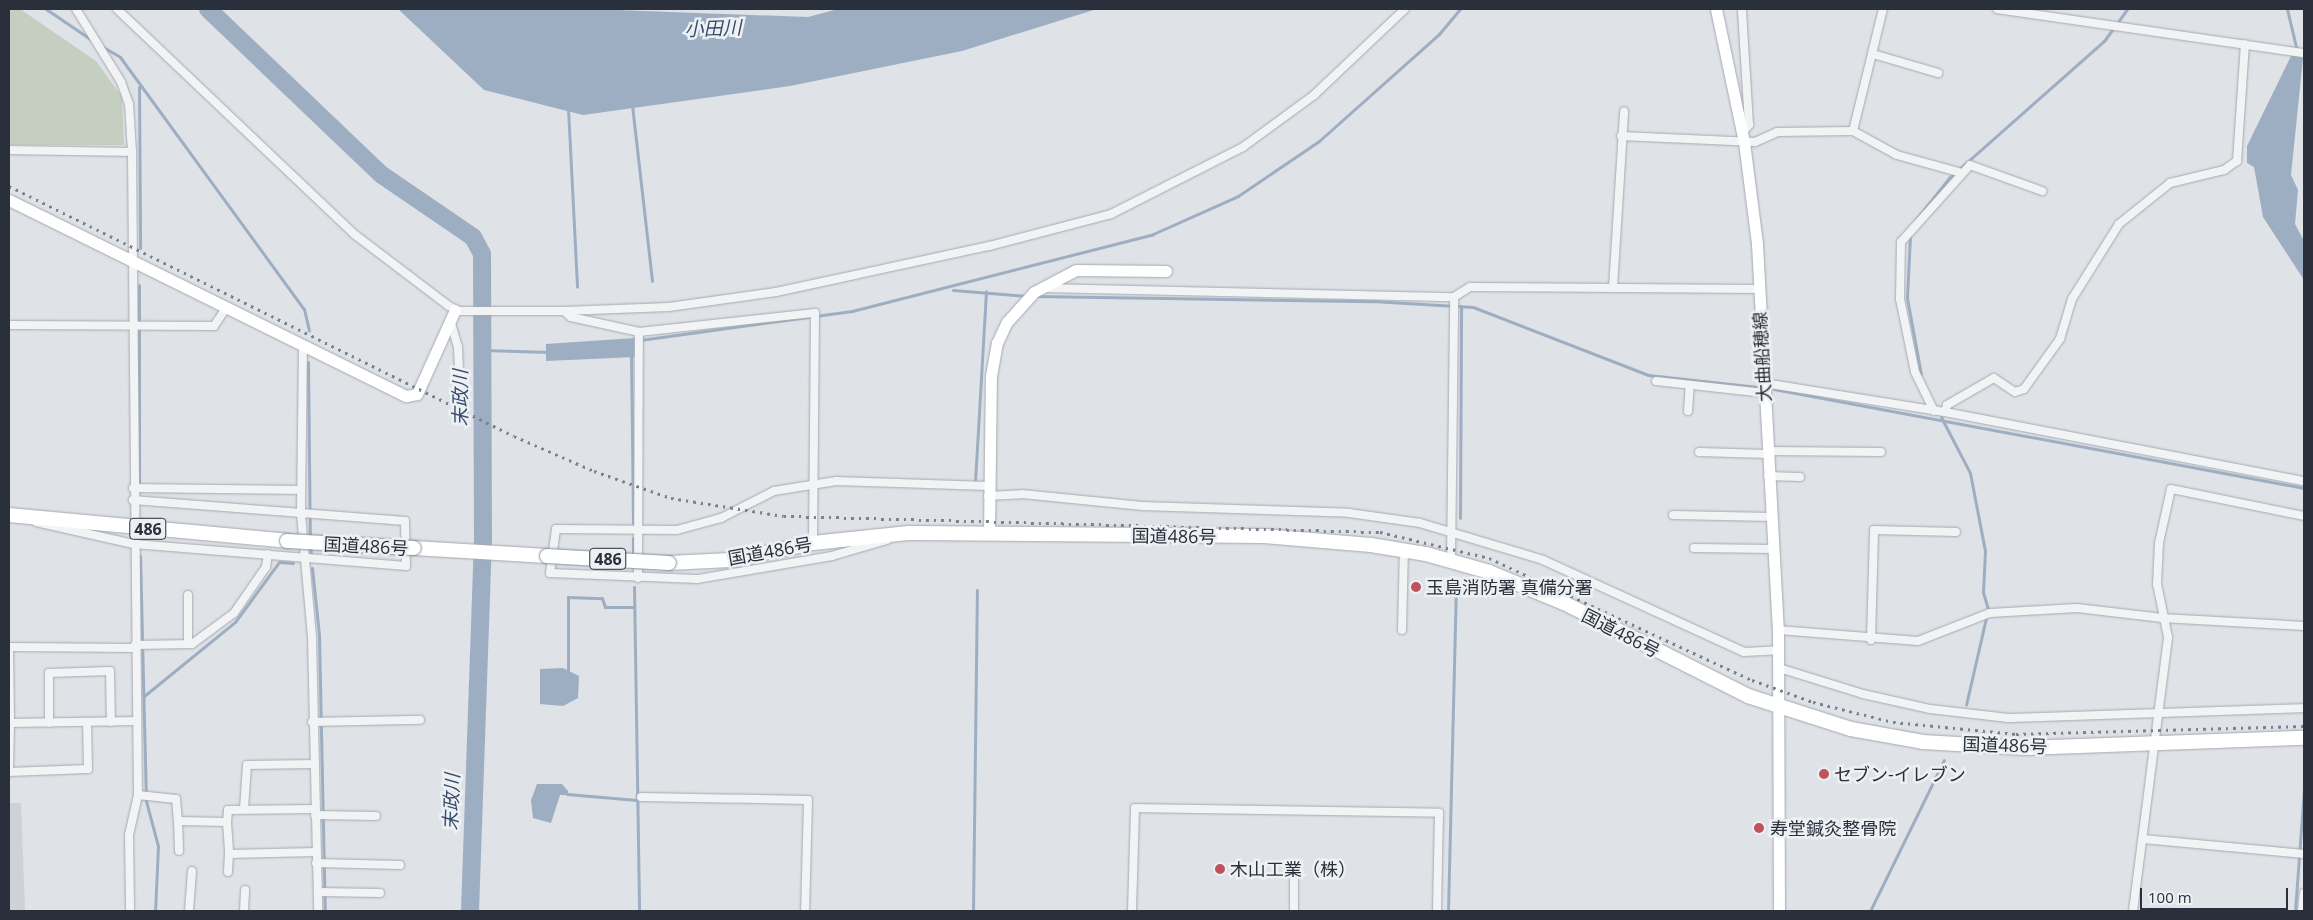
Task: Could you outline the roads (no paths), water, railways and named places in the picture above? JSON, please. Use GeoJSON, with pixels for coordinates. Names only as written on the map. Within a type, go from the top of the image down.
{"type":"FeatureCollection","features":[{"type":"Feature","properties":{"kind":"highway","name":"国道486号"},"geometry":{"type":"LineString","coordinates":[[12,515],[133,528],[287,541],[669,563],[730,560],[813,543],[908,534],[1264,536],[1404,550],[1450,560],[1564,604],[1703,676],[1780,708],[1851,729],[1923,742],[2025,748],[2304,738]]}},
{"type":"Feature","properties":{"kind":"street"},"geometry":{"type":"LineString","coordinates":[[76,9],[121,82],[128,104],[132,152],[132,263],[137,325],[133,528],[138,646],[137,722],[143,795],[129,835],[130,911]]}},
{"type":"Feature","properties":{"kind":"street"},"geometry":{"type":"LineString","coordinates":[[117,9],[354,234],[461,310],[508,311],[669,307],[776,292],[989,246],[1111,214],[1243,147],[1314,95],[1404,9]]}},
{"type":"Feature","properties":{"kind":"street","name":"大曲船穂線"},"geometry":{"type":"LineString","coordinates":[[1716,9],[1743,138],[1760,289],[1768,476],[1779,650],[1779,911]]}},
{"type":"Feature","properties":{"kind":"street"},"geometry":{"type":"LineString","coordinates":[[1742,9],[1748,125],[1743,138]]}},
{"type":"Feature","properties":{"kind":"street"},"geometry":{"type":"LineString","coordinates":[[1853,131],[1883,9]]}},
{"type":"Feature","properties":{"kind":"street"},"geometry":{"type":"LineString","coordinates":[[1997,9],[2123,28],[2138,32],[2245,44],[2303,53]]}},
{"type":"Feature","properties":{"kind":"street"},"geometry":{"type":"LineString","coordinates":[[1945,412],[1947,406],[1994,378],[2015,392],[2024,389],[2060,339],[2072,299],[2120,224],[2170,183],[2224,170],[2236,161],[2245,44]]}},
{"type":"Feature","properties":{"kind":"street"},"geometry":{"type":"LineString","coordinates":[[1873,54],[1938,73]]}},
{"type":"Feature","properties":{"kind":"street"},"geometry":{"type":"LineString","coordinates":[[1613,288],[1624,111]]}},
{"type":"Feature","properties":{"kind":"street"},"geometry":{"type":"LineString","coordinates":[[1621,136],[1743,138],[1777,132],[1853,131],[1897,155],[1962,173]]}},
{"type":"Feature","properties":{"kind":"street"},"geometry":{"type":"LineString","coordinates":[[9,150],[132,152]]}},
{"type":"Feature","properties":{"kind":"street"},"geometry":{"type":"LineString","coordinates":[[1934,411],[1914,372],[1900,299],[1901,242],[1962,173],[1977,164],[2016,185],[2042,191]]}},
{"type":"Feature","properties":{"kind":"street"},"geometry":{"type":"LineString","coordinates":[[9,200],[132,263],[406,396],[417,394],[451,323],[461,310]]}},
{"type":"Feature","properties":{"kind":"street"},"geometry":{"type":"LineString","coordinates":[[989,534],[988,491],[995,351],[1007,322],[1022,302],[1036,290],[1076,270],[1166,271]]}},
{"type":"Feature","properties":{"kind":"street"},"geometry":{"type":"LineString","coordinates":[[1036,290],[1454,297],[1470,287],[1760,289]]}},
{"type":"Feature","properties":{"kind":"street"},"geometry":{"type":"LineString","coordinates":[[1450,560],[1452,531],[1454,297]]}},
{"type":"Feature","properties":{"kind":"street"},"geometry":{"type":"LineString","coordinates":[[9,325],[214,326],[226,308]]}},
{"type":"Feature","properties":{"kind":"street"},"geometry":{"type":"LineString","coordinates":[[564,311],[571,317],[639,334],[816,317],[813,543]]}},
{"type":"Feature","properties":{"kind":"street"},"geometry":{"type":"LineString","coordinates":[[451,323],[458,347],[460,395]]}},
{"type":"Feature","properties":{"kind":"street"},"geometry":{"type":"LineString","coordinates":[[638,578],[642,347],[639,334]]}},
{"type":"Feature","properties":{"kind":"street"},"geometry":{"type":"LineString","coordinates":[[303,346],[301,490],[306,514],[305,558],[317,722],[315,764],[318,813],[316,852],[321,863],[322,892],[318,911]]}},
{"type":"Feature","properties":{"kind":"street"},"geometry":{"type":"LineString","coordinates":[[1656,381],[1690,385],[1716,382],[1945,412],[2304,481]]}},
{"type":"Feature","properties":{"kind":"street"},"geometry":{"type":"LineString","coordinates":[[1688,411],[1690,385]]}},
{"type":"Feature","properties":{"kind":"street"},"geometry":{"type":"LineString","coordinates":[[1699,452],[1881,452]]}},
{"type":"Feature","properties":{"kind":"street"},"geometry":{"type":"LineString","coordinates":[[1768,476],[1800,477]]}},
{"type":"Feature","properties":{"kind":"street"},"geometry":{"type":"LineString","coordinates":[[908,534],[832,556],[734,575],[638,578],[550,573],[556,529],[639,532],[705,524],[774,491],[814,487],[836,481],[890,480],[1142,506],[1349,513],[1452,531],[1543,560],[1744,652],[1779,650]]}},
{"type":"Feature","properties":{"kind":"street"},"geometry":{"type":"LineString","coordinates":[[133,488],[301,490]]}},
{"type":"Feature","properties":{"kind":"street"},"geometry":{"type":"LineString","coordinates":[[2133,911],[2160,714],[2168,637],[2162,618],[2157,584],[2159,543],[2171,489],[2304,516]]}},
{"type":"Feature","properties":{"kind":"street"},"geometry":{"type":"LineString","coordinates":[[12,515],[134,544],[406,566],[406,521],[133,500]]}},
{"type":"Feature","properties":{"kind":"street"},"geometry":{"type":"LineString","coordinates":[[1673,515],[1772,517]]}},
{"type":"Feature","properties":{"kind":"street"},"geometry":{"type":"LineString","coordinates":[[1871,640],[1874,530],[1956,532]]}},
{"type":"Feature","properties":{"kind":"street"},"geometry":{"type":"LineString","coordinates":[[1694,548],[1773,549]]}},
{"type":"Feature","properties":{"kind":"street"},"geometry":{"type":"LineString","coordinates":[[1402,630],[1404,550]]}},
{"type":"Feature","properties":{"kind":"street"},"geometry":{"type":"LineString","coordinates":[[87,722],[88,769],[9,772],[9,647],[188,644],[234,614],[266,566],[268,554]]}},
{"type":"Feature","properties":{"kind":"street"},"geometry":{"type":"LineString","coordinates":[[188,595],[188,644]]}},
{"type":"Feature","properties":{"kind":"street"},"geometry":{"type":"LineString","coordinates":[[1778,630],[1871,640],[1918,641],[1987,614],[2078,608],[2162,618],[2304,626]]}},
{"type":"Feature","properties":{"kind":"street"},"geometry":{"type":"LineString","coordinates":[[1779,668],[1863,694],[1930,709],[2008,718],[2304,708]]}},
{"type":"Feature","properties":{"kind":"street"},"geometry":{"type":"LineString","coordinates":[[49,723],[48,673],[110,672],[111,722]]}},
{"type":"Feature","properties":{"kind":"street"},"geometry":{"type":"LineString","coordinates":[[317,722],[420,720]]}},
{"type":"Feature","properties":{"kind":"street"},"geometry":{"type":"LineString","coordinates":[[10,724],[137,722]]}},
{"type":"Feature","properties":{"kind":"street"},"geometry":{"type":"LineString","coordinates":[[244,809],[247,765],[315,764]]}},
{"type":"Feature","properties":{"kind":"street"},"geometry":{"type":"LineString","coordinates":[[143,795],[176,799],[178,851]]}},
{"type":"Feature","properties":{"kind":"street"},"geometry":{"type":"LineString","coordinates":[[642,797],[808,800],[805,911]]}},
{"type":"Feature","properties":{"kind":"street"},"geometry":{"type":"LineString","coordinates":[[1132,911],[1135,808],[1154,808],[1439,813],[1437,911]]}},
{"type":"Feature","properties":{"kind":"street"},"geometry":{"type":"LineString","coordinates":[[228,872],[228,810],[244,809],[376,816]]}},
{"type":"Feature","properties":{"kind":"street"},"geometry":{"type":"LineString","coordinates":[[178,821],[227,822]]}},
{"type":"Feature","properties":{"kind":"street"},"geometry":{"type":"LineString","coordinates":[[2143,839],[2302,854]]}},
{"type":"Feature","properties":{"kind":"street"},"geometry":{"type":"LineString","coordinates":[[229,854],[316,852]]}},
{"type":"Feature","properties":{"kind":"street"},"geometry":{"type":"LineString","coordinates":[[321,863],[400,865]]}},
{"type":"Feature","properties":{"kind":"street"},"geometry":{"type":"LineString","coordinates":[[1294,870],[1294,911]]}},
{"type":"Feature","properties":{"kind":"street"},"geometry":{"type":"LineString","coordinates":[[189,911],[192,871]]}},
{"type":"Feature","properties":{"kind":"street"},"geometry":{"type":"LineString","coordinates":[[244,911],[245,890]]}},
{"type":"Feature","properties":{"kind":"street"},"geometry":{"type":"LineString","coordinates":[[322,892],[380,893]]}},
{"type":"Feature","properties":{"kind":"street"},"geometry":{"type":"LineString","coordinates":[[2302,911],[2304,893]]}},
{"type":"Feature","properties":{"kind":"water","name":"小田川"},"geometry":{"type":"Polygon","coordinates":[[[398,9],[591,9],[808,17],[838,9],[1097,9],[962,51],[790,86],[583,115],[484,90],[398,9]]]}},
{"type":"Feature","properties":{"kind":"water"},"geometry":{"type":"Polygon","coordinates":[[[2292,54],[2303,58],[2291,175],[2298,190],[2295,224],[2304,241],[2304,280],[2263,217],[2254,167],[2247,163],[2247,146],[2292,54]]]}},
{"type":"Feature","properties":{"kind":"water"},"geometry":{"type":"Polygon","coordinates":[[[635,338],[635,357],[546,361],[546,344],[635,338]]]}},
{"type":"Feature","properties":{"kind":"water"},"geometry":{"type":"Polygon","coordinates":[[[563,668],[579,676],[578,698],[563,706],[540,704],[540,669],[563,668]]]}},
{"type":"Feature","properties":{"kind":"water"},"geometry":{"type":"Polygon","coordinates":[[[537,784],[562,784],[568,791],[569,795],[560,795],[551,823],[533,818],[531,800],[537,784]]]}},
{"type":"Feature","properties":{"kind":"waterway"},"geometry":{"type":"LineString","coordinates":[[46,9],[93,41]]}},
{"type":"Feature","properties":{"kind":"waterway","name":"末政川"},"geometry":{"type":"LineString","coordinates":[[208,9],[382,175],[473,237],[482,254],[483,539],[470,911]]}},
{"type":"Feature","properties":{"kind":"waterway"},"geometry":{"type":"LineString","coordinates":[[640,340],[852,311],[1153,234],[1238,196],[1319,141],[1439,34],[1460,9]]}},
{"type":"Feature","properties":{"kind":"waterway"},"geometry":{"type":"LineString","coordinates":[[1910,227],[1949,178],[2104,41],[2127,9]]}},
{"type":"Feature","properties":{"kind":"waterway"},"geometry":{"type":"LineString","coordinates":[[2287,9],[2297,51]]}},
{"type":"Feature","properties":{"kind":"waterway"},"geometry":{"type":"LineString","coordinates":[[103,47],[120,57],[304,309],[309,330]]}},
{"type":"Feature","properties":{"kind":"waterway"},"geometry":{"type":"LineString","coordinates":[[139,87],[140,248]]}},
{"type":"Feature","properties":{"kind":"waterway"},"geometry":{"type":"LineString","coordinates":[[632,105],[652,281]]}},
{"type":"Feature","properties":{"kind":"waterway"},"geometry":{"type":"LineString","coordinates":[[568,108],[577,287]]}},
{"type":"Feature","properties":{"kind":"waterway"},"geometry":{"type":"LineString","coordinates":[[1910,236],[1907,298],[1921,374]]}},
{"type":"Feature","properties":{"kind":"waterway"},"geometry":{"type":"LineString","coordinates":[[139,285],[139,484]]}},
{"type":"Feature","properties":{"kind":"waterway"},"geometry":{"type":"LineString","coordinates":[[953,290],[1027,296]]}},
{"type":"Feature","properties":{"kind":"waterway"},"geometry":{"type":"LineString","coordinates":[[975,482],[986,291]]}},
{"type":"Feature","properties":{"kind":"waterway"},"geometry":{"type":"LineString","coordinates":[[1035,296],[1372,301],[1473,307],[1648,375],[1757,387]]}},
{"type":"Feature","properties":{"kind":"waterway"},"geometry":{"type":"LineString","coordinates":[[1460,518],[1461,306]]}},
{"type":"Feature","properties":{"kind":"waterway"},"geometry":{"type":"LineString","coordinates":[[482,350],[550,352]]}},
{"type":"Feature","properties":{"kind":"waterway"},"geometry":{"type":"LineString","coordinates":[[631,354],[633,523]]}},
{"type":"Feature","properties":{"kind":"waterway"},"geometry":{"type":"LineString","coordinates":[[308,362],[310,539]]}},
{"type":"Feature","properties":{"kind":"waterway"},"geometry":{"type":"LineString","coordinates":[[1774,389],[2304,488]]}},
{"type":"Feature","properties":{"kind":"waterway"},"geometry":{"type":"LineString","coordinates":[[1941,417],[1970,473],[1985,551],[1983,592],[1988,609],[1966,705]]}},
{"type":"Feature","properties":{"kind":"waterway"},"geometry":{"type":"LineString","coordinates":[[633,538],[633,556]]}},
{"type":"Feature","properties":{"kind":"waterway"},"geometry":{"type":"LineString","coordinates":[[310,545],[311,554]]}},
{"type":"Feature","properties":{"kind":"waterway"},"geometry":{"type":"LineString","coordinates":[[140,556],[146,801],[158,846],[155,911]]}},
{"type":"Feature","properties":{"kind":"waterway"},"geometry":{"type":"LineString","coordinates":[[144,696],[235,622],[279,562],[293,563]]}},
{"type":"Feature","properties":{"kind":"waterway"},"geometry":{"type":"LineString","coordinates":[[312,568],[319,635],[325,911]]}},
{"type":"Feature","properties":{"kind":"waterway"},"geometry":{"type":"LineString","coordinates":[[634,587],[639,911]]}},
{"type":"Feature","properties":{"kind":"waterway"},"geometry":{"type":"LineString","coordinates":[[1448,911],[1456,587]]}},
{"type":"Feature","properties":{"kind":"waterway"},"geometry":{"type":"LineString","coordinates":[[973,911],[977,590]]}},
{"type":"Feature","properties":{"kind":"waterway"},"geometry":{"type":"LineString","coordinates":[[568,674],[568,597],[602,598],[605,607],[634,607]]}},
{"type":"Feature","properties":{"kind":"waterway"},"geometry":{"type":"LineString","coordinates":[[1870,911],[1944,760]]}},
{"type":"Feature","properties":{"kind":"waterway"},"geometry":{"type":"LineString","coordinates":[[2295,911],[2304,788]]}},
{"type":"Feature","properties":{"kind":"waterway"},"geometry":{"type":"LineString","coordinates":[[567,794],[637,800]]}},
{"type":"Feature","properties":{"kind":"railway"},"geometry":{"type":"LineString","coordinates":[[9,186],[514,436],[594,471],[671,498],[784,516],[1380,532],[1489,558],[1752,680],[1813,702],[1893,722],[2016,734],[2304,726]]}},
{"type":"Feature","properties":{"kind":"place","name":"玉島消防署 真備分署"},"geometry":{"type":"Point","coordinates":[1416,587]}},
{"type":"Feature","properties":{"kind":"place","name":"セブン-イレブン"},"geometry":{"type":"Point","coordinates":[1824,774]}},
{"type":"Feature","properties":{"kind":"place","name":"寿堂鍼灸整骨院"},"geometry":{"type":"Point","coordinates":[1759,828]}},
{"type":"Feature","properties":{"kind":"place","name":"木山工業（株）"},"geometry":{"type":"Point","coordinates":[1220,869]}}]}
